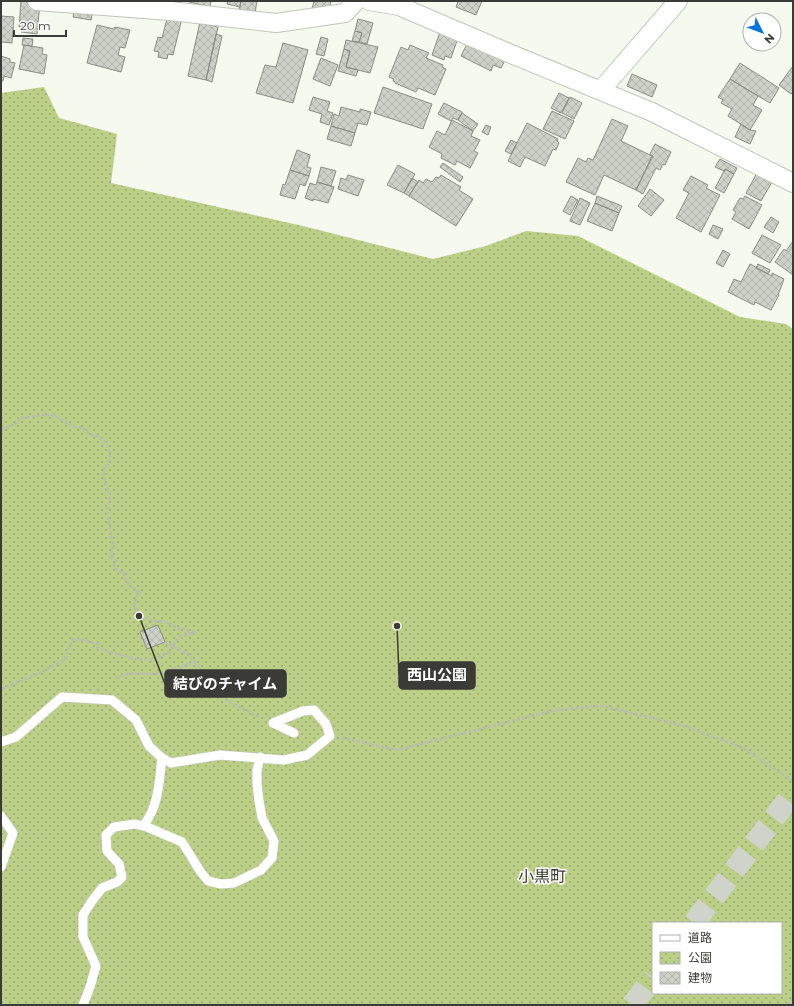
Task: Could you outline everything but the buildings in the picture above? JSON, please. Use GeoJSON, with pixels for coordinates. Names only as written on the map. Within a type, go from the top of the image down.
{"type":"FeatureCollection","features":[{"type":"Feature","properties":{"kind":"street"},"geometry":{"type":"LineString","coordinates":[[37,1],[170,11],[276,23],[345,13],[356,1]]}},
{"type":"Feature","properties":{"kind":"street"},"geometry":{"type":"LineString","coordinates":[[369,1],[399,6],[504,51],[601,90],[652,112],[793,182]]}},
{"type":"Feature","properties":{"kind":"street"},"geometry":{"type":"LineString","coordinates":[[601,90],[678,1]]}},
{"type":"Feature","properties":{"kind":"lane"},"geometry":{"type":"LineString","coordinates":[[1,742],[16,736],[62,697],[112,700],[136,720],[149,746],[162,758],[171,763],[220,755],[284,760],[307,755],[330,736],[326,724],[314,710],[303,711],[273,723]]}},
{"type":"Feature","properties":{"kind":"lane"},"geometry":{"type":"LineString","coordinates":[[273,723],[294,733]]}},
{"type":"Feature","properties":{"kind":"lane"},"geometry":{"type":"LineString","coordinates":[[83,1005],[96,966],[83,936],[83,915],[92,900],[102,888],[116,882],[122,877],[119,864],[106,851],[106,835],[114,827],[134,824],[143,826],[182,842],[208,881],[221,884],[234,883],[261,870],[272,858],[274,841],[262,818],[259,801],[257,777],[260,757]]}},
{"type":"Feature","properties":{"kind":"lane"},"geometry":{"type":"LineString","coordinates":[[143,826],[153,811],[158,794],[162,758]]}},
{"type":"Feature","properties":{"kind":"lane"},"geometry":{"type":"LineString","coordinates":[[1,816],[12,833],[1,867]]}},
{"type":"Feature","properties":{"kind":"path"},"geometry":{"type":"LineString","coordinates":[[1,430],[17,423],[20,418],[44,414],[54,415],[70,425],[87,430],[88,433],[100,438],[107,446],[110,455],[108,465],[104,469],[104,483],[110,496],[107,512],[113,547],[113,556],[109,557],[116,561],[114,566],[118,571],[122,572],[126,576],[125,580],[128,585],[135,589],[135,592],[139,592],[133,607],[143,616],[152,621],[161,620],[179,629],[182,628],[194,633],[185,634],[178,638],[174,642],[174,646],[170,651],[160,655],[155,660],[134,659],[97,648],[97,643],[73,638],[64,660],[38,674],[1,690]]}},
{"type":"Feature","properties":{"kind":"path"},"geometry":{"type":"LineString","coordinates":[[165,642],[189,655],[208,678],[216,692],[229,702],[273,723]]}},
{"type":"Feature","properties":{"kind":"path"},"geometry":{"type":"LineString","coordinates":[[116,678],[122,674],[154,674],[168,672],[172,668],[178,668],[194,662]]}},
{"type":"Feature","properties":{"kind":"path"},"geometry":{"type":"LineString","coordinates":[[330,736],[397,750],[555,710],[603,706],[684,726],[741,747],[793,780]]}},
{"type":"Feature","properties":{"kind":"path"},"geometry":{"type":"LineString","coordinates":[[788,1005],[793,998]]}},
{"type":"Feature","properties":{"kind":"green space"},"geometry":{"type":"Polygon","coordinates":[[[44,87],[59,118],[117,134],[111,183],[307,227],[433,259],[486,246],[526,231],[578,236],[740,317],[786,324],[793,329],[793,1005],[1,1005],[1,93],[44,87]]]}},
{"type":"Feature","properties":{"kind":"tunnel"},"geometry":{"type":"LineString","coordinates":[[695,922],[793,793]]}},
{"type":"Feature","properties":{"kind":"tunnel"},"geometry":{"type":"LineString","coordinates":[[632,1005],[652,979]]}},
{"type":"Feature","properties":{"kind":"place","name":"結びのチャイム"},"geometry":{"type":"Point","coordinates":[139,616]}},
{"type":"Feature","properties":{"kind":"place","name":"西山公園"},"geometry":{"type":"Point","coordinates":[397,626]}},
{"type":"Feature","properties":{"kind":"district","name":"小黒町"},"geometry":{"type":"Point","coordinates":[542,876]}}]}
